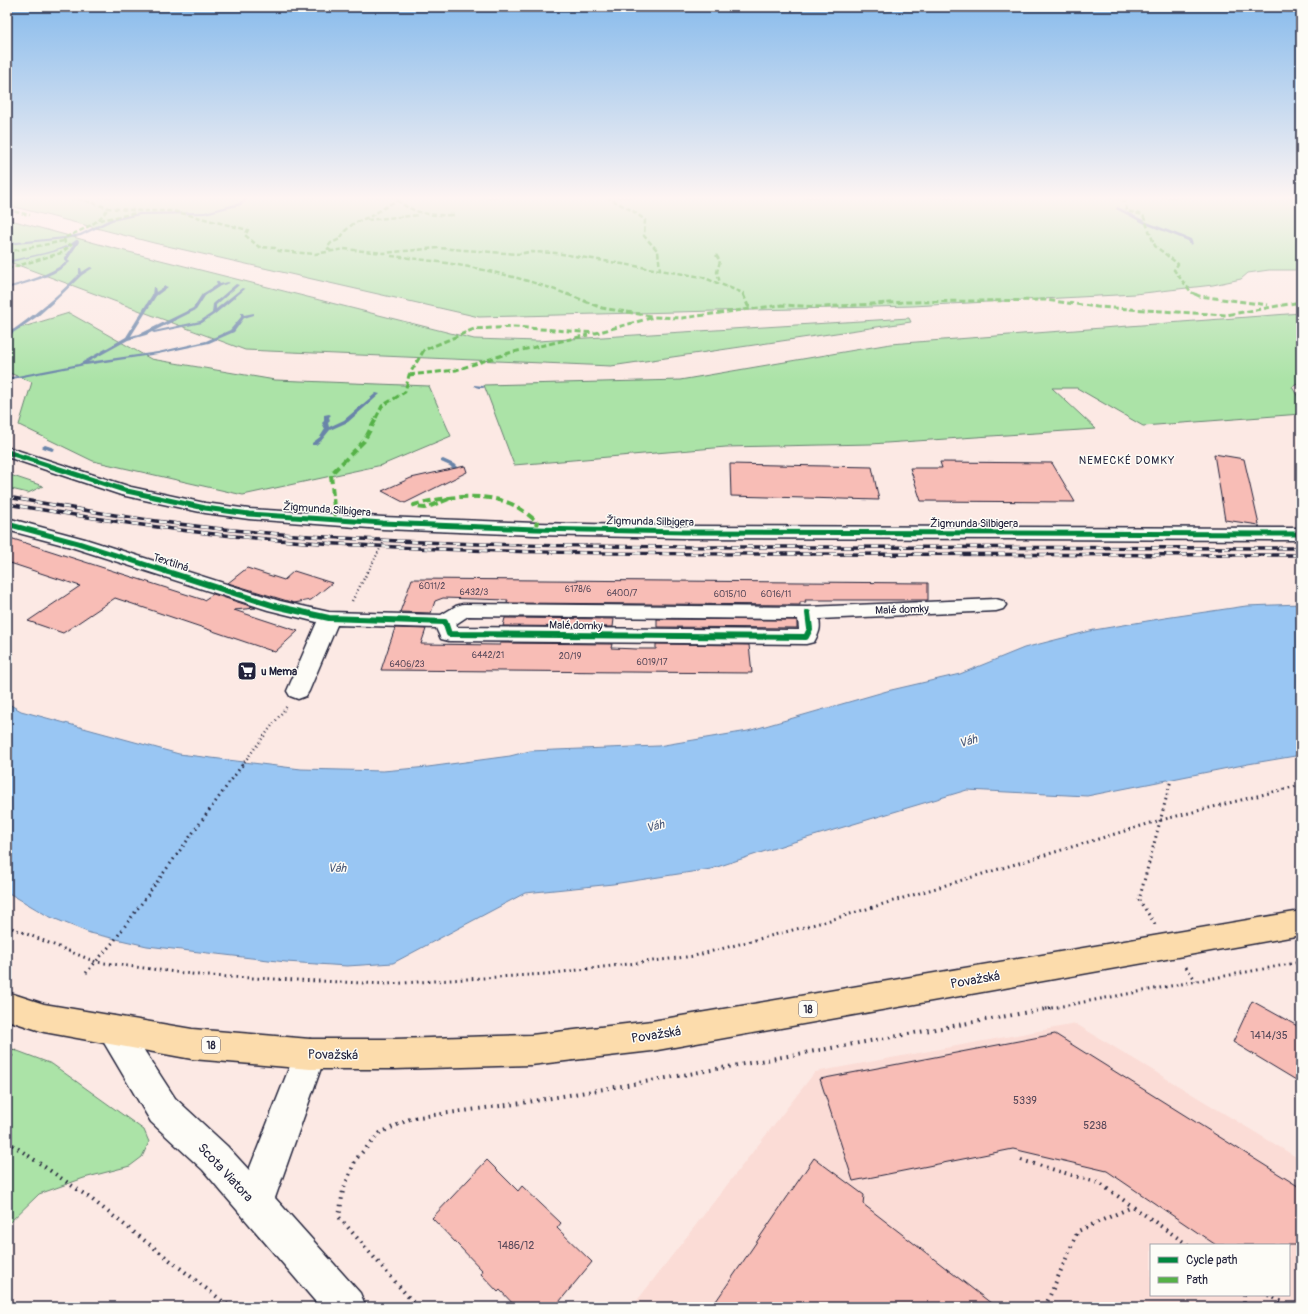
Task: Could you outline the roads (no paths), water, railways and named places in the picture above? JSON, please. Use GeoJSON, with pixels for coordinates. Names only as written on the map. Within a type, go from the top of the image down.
{"type":"FeatureCollection","features":[{"type":"Feature","properties":{"kind":"main road","name":"Považská"},"geometry":{"type":"LineString","coordinates":[[7,1006],[44,1018],[192,1044],[310,1054],[402,1054],[531,1050],[652,1036],[1301,923]]}},
{"type":"Feature","properties":{"kind":"street","name":"Žigmunda Silbigera"},"geometry":{"type":"LineString","coordinates":[[7,452],[128,491],[205,508],[249,514],[383,523],[527,529],[684,532],[1301,534]]}},
{"type":"Feature","properties":{"kind":"street","name":"Textilná"},"geometry":{"type":"LineString","coordinates":[[7,524],[78,543],[275,606],[336,618]]}},
{"type":"Feature","properties":{"kind":"street","name":"Malé domky"},"geometry":{"type":"LineString","coordinates":[[336,618],[445,622],[449,634],[806,637],[810,628],[808,613],[996,606]]}},
{"type":"Feature","properties":{"kind":"street"},"geometry":{"type":"LineString","coordinates":[[298,691],[336,618]]}},
{"type":"Feature","properties":{"kind":"street","name":"Scota Viatora"},"geometry":{"type":"LineString","coordinates":[[114,1031],[163,1110],[215,1158],[346,1307]]}},
{"type":"Feature","properties":{"kind":"street"},"geometry":{"type":"LineString","coordinates":[[255,1203],[310,1054]]}},
{"type":"Feature","properties":{"kind":"water","name":"Váh"},"geometry":{"type":"Polygon","coordinates":[[[1301,604],[1301,755],[1087,796],[967,790],[787,844],[711,869],[613,884],[525,893],[393,963],[347,966],[286,962],[147,946],[90,933],[48,916],[7,892],[7,703],[21,711],[179,754],[301,769],[383,771],[428,767],[510,756],[530,751],[658,746],[748,731],[887,691],[960,674],[1024,648],[1094,630],[1246,606],[1301,604]]]}},
{"type":"Feature","properties":{"kind":"waterway"},"geometry":{"type":"LineString","coordinates":[[7,262],[24,258]]}},
{"type":"Feature","properties":{"kind":"waterway"},"geometry":{"type":"LineString","coordinates":[[7,288],[39,278],[56,270],[68,262],[66,258]]}},
{"type":"Feature","properties":{"kind":"waterway"},"geometry":{"type":"LineString","coordinates":[[81,274],[91,268]]}},
{"type":"Feature","properties":{"kind":"waterway"},"geometry":{"type":"LineString","coordinates":[[80,269],[81,274]]}},
{"type":"Feature","properties":{"kind":"waterway"},"geometry":{"type":"LineString","coordinates":[[7,336],[55,300],[81,274]]}},
{"type":"Feature","properties":{"kind":"waterway"},"geometry":{"type":"LineString","coordinates":[[219,285],[228,283]]}},
{"type":"Feature","properties":{"kind":"waterway"},"geometry":{"type":"LineString","coordinates":[[126,339],[144,334],[195,309],[203,295],[219,285]]}},
{"type":"Feature","properties":{"kind":"waterway"},"geometry":{"type":"LineString","coordinates":[[214,313],[214,305],[237,285]]}},
{"type":"Feature","properties":{"kind":"waterway"},"geometry":{"type":"LineString","coordinates":[[154,295],[166,287]]}},
{"type":"Feature","properties":{"kind":"waterway"},"geometry":{"type":"LineString","coordinates":[[154,288],[154,295]]}},
{"type":"Feature","properties":{"kind":"waterway"},"geometry":{"type":"LineString","coordinates":[[214,313],[243,289]]}},
{"type":"Feature","properties":{"kind":"waterway"},"geometry":{"type":"LineString","coordinates":[[126,339],[154,295]]}},
{"type":"Feature","properties":{"kind":"waterway"},"geometry":{"type":"LineString","coordinates":[[154,332],[201,322],[214,313]]}},
{"type":"Feature","properties":{"kind":"waterway"},"geometry":{"type":"LineString","coordinates":[[243,317],[253,314]]}},
{"type":"Feature","properties":{"kind":"waterway"},"geometry":{"type":"LineString","coordinates":[[86,364],[158,353],[207,342],[232,331],[243,317]]}},
{"type":"Feature","properties":{"kind":"waterway"},"geometry":{"type":"LineString","coordinates":[[7,379],[80,365],[126,339]]}},
{"type":"Feature","properties":{"kind":"waterway"},"geometry":{"type":"LineString","coordinates":[[476,386],[483,387]]}},
{"type":"Feature","properties":{"kind":"waterway"},"geometry":{"type":"LineString","coordinates":[[328,429],[346,421],[378,394]]}},
{"type":"Feature","properties":{"kind":"waterway"},"geometry":{"type":"LineString","coordinates":[[328,429],[325,423],[327,421],[326,416],[329,415]]}},
{"type":"Feature","properties":{"kind":"waterway"},"geometry":{"type":"LineString","coordinates":[[314,444],[322,438],[328,429]]}},
{"type":"Feature","properties":{"kind":"waterway"},"geometry":{"type":"LineString","coordinates":[[45,447],[52,449]]}},
{"type":"Feature","properties":{"kind":"waterway"},"geometry":{"type":"LineString","coordinates":[[443,461],[452,465],[460,473]]}},
{"type":"Feature","properties":{"kind":"railway"},"geometry":{"type":"LineString","coordinates":[[7,497],[120,516],[233,530],[304,536],[447,543],[663,547],[1301,548]]}},
{"type":"Feature","properties":{"kind":"railway"},"geometry":{"type":"LineString","coordinates":[[7,504],[210,534],[408,548],[669,554],[1301,555]]}},
{"type":"Feature","properties":{"kind":"place","name":"u Mema"},"geometry":{"type":"Point","coordinates":[247,671]}},
{"type":"Feature","properties":{"kind":"district","name":"NEMECKÉ DOMKY"},"geometry":{"type":"Point","coordinates":[1127,460]}}]}
